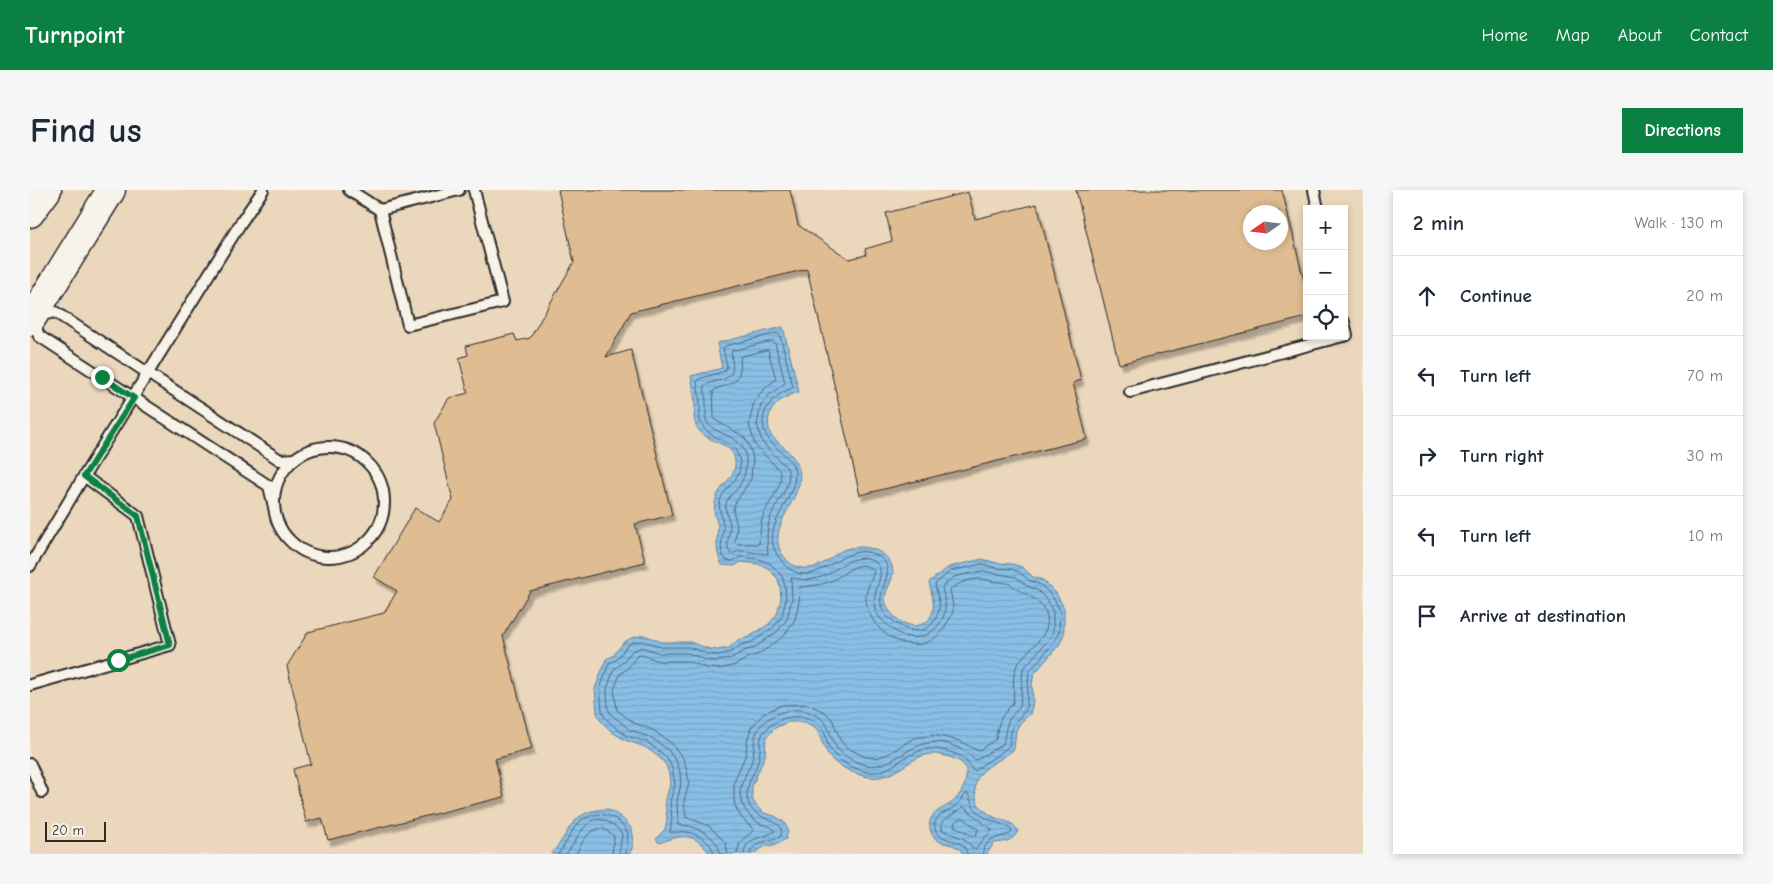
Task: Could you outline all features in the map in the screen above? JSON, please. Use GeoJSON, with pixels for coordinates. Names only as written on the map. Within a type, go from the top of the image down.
{"type":"FeatureCollection","features":[{"type":"Feature","properties":{"kind":"street"},"geometry":{"type":"LineString","coordinates":[[30,213],[47,190]]}},
{"type":"Feature","properties":{"kind":"street"},"geometry":{"type":"LineString","coordinates":[[31,318],[111,190]]}},
{"type":"Feature","properties":{"kind":"lane"},"geometry":{"type":"LineString","coordinates":[[30,566],[240,224],[263,190]]}},
{"type":"Feature","properties":{"kind":"lane"},"geometry":{"type":"LineString","coordinates":[[349,190],[380,210],[408,325],[503,302],[474,190]]}},
{"type":"Feature","properties":{"kind":"lane"},"geometry":{"type":"LineString","coordinates":[[380,210],[459,190]]}},
{"type":"Feature","properties":{"kind":"lane"},"geometry":{"type":"LineString","coordinates":[[1314,190],[1317,205]]}},
{"type":"Feature","properties":{"kind":"lane"},"geometry":{"type":"LineString","coordinates":[[274,507],[278,481],[285,469],[294,459],[318,448],[332,447],[345,449],[367,462],[381,484],[384,496],[384,509],[375,532],[356,550],[330,557],[316,555],[298,547],[284,533],[277,520],[268,486],[39,336],[31,318],[54,312],[280,460],[294,459]]}},
{"type":"Feature","properties":{"kind":"lane"},"geometry":{"type":"LineString","coordinates":[[1130,392],[1329,340]]}},
{"type":"Feature","properties":{"kind":"lane"},"geometry":{"type":"LineString","coordinates":[[30,685],[170,645],[138,516],[84,476]]}},
{"type":"Feature","properties":{"kind":"lane"},"geometry":{"type":"LineString","coordinates":[[30,764],[42,792]]}},
{"type":"Feature","properties":{"kind":"shaded area"},"geometry":{"type":"Polygon","coordinates":[[[30,190],[1363,190],[1363,854],[30,854],[30,190]]]}},
{"type":"Feature","properties":{"kind":"water"},"geometry":{"type":"Polygon","coordinates":[[[783,327],[799,392],[776,404],[768,421],[772,437],[792,456],[798,466],[800,478],[778,534],[778,543],[782,553],[790,563],[798,567],[813,568],[841,551],[855,547],[870,548],[880,552],[888,558],[893,572],[885,596],[887,605],[894,616],[900,621],[912,625],[924,623],[932,615],[933,599],[929,582],[949,567],[982,559],[1022,567],[1033,577],[1043,580],[1056,593],[1064,608],[1064,634],[1059,645],[1034,674],[1032,684],[1033,702],[1030,714],[1020,723],[1016,730],[1014,749],[984,770],[976,783],[975,792],[978,804],[992,816],[1016,827],[1018,831],[1016,835],[1005,842],[994,843],[987,854],[963,854],[955,846],[936,839],[932,835],[930,828],[933,816],[953,802],[963,789],[966,773],[963,764],[946,756],[927,755],[911,761],[889,774],[880,777],[865,776],[850,771],[833,761],[826,751],[816,728],[805,722],[788,722],[775,728],[766,738],[765,756],[752,786],[752,798],[756,806],[764,813],[775,816],[785,823],[788,831],[786,839],[777,844],[764,847],[753,854],[711,854],[698,841],[687,837],[678,837],[659,843],[656,839],[665,829],[667,819],[665,801],[670,785],[666,765],[645,747],[625,740],[612,732],[601,721],[597,713],[595,689],[606,659],[613,656],[623,643],[631,638],[644,635],[662,642],[690,642],[709,649],[718,650],[729,648],[738,640],[749,637],[769,624],[777,614],[781,598],[780,587],[778,579],[768,568],[758,564],[741,562],[734,566],[722,565],[720,560],[717,551],[718,526],[714,514],[715,505],[718,494],[734,470],[735,460],[733,453],[728,448],[709,438],[698,429],[694,419],[695,399],[691,376],[722,368],[717,343],[783,327]]]}},
{"type":"Feature","properties":{"kind":"water"},"geometry":{"type":"Polygon","coordinates":[[[608,809],[621,817],[630,827],[633,846],[630,854],[551,854],[578,818],[585,813],[595,810],[608,809]]]}},
{"type":"Feature","properties":{"kind":"building"},"geometry":{"type":"Polygon","coordinates":[[[558,190],[790,190],[798,225],[849,259],[866,255],[865,249],[892,241],[886,213],[968,192],[975,219],[1037,204],[1081,380],[1073,383],[1087,439],[860,495],[807,269],[631,312],[606,357],[631,350],[672,515],[635,524],[645,562],[530,591],[503,636],[532,749],[495,759],[504,797],[328,840],[322,818],[306,822],[293,769],[311,764],[287,666],[308,632],[384,613],[397,591],[374,577],[415,508],[439,522],[453,500],[434,423],[449,398],[468,393],[459,358],[468,355],[466,346],[514,334],[517,341],[530,338],[574,262],[558,190]]]}},
{"type":"Feature","properties":{"kind":"building"},"geometry":{"type":"Polygon","coordinates":[[[1076,190],[1282,190],[1286,205],[1243,205],[1243,250],[1288,250],[1288,215],[1303,277],[1303,318],[1119,364],[1076,190]]]}},
{"type":"Feature","properties":{"kind":"route"},"geometry":{"type":"LineString","coordinates":[[102,377],[134,398],[84,476],[138,516],[170,645],[118,660]]}}]}
